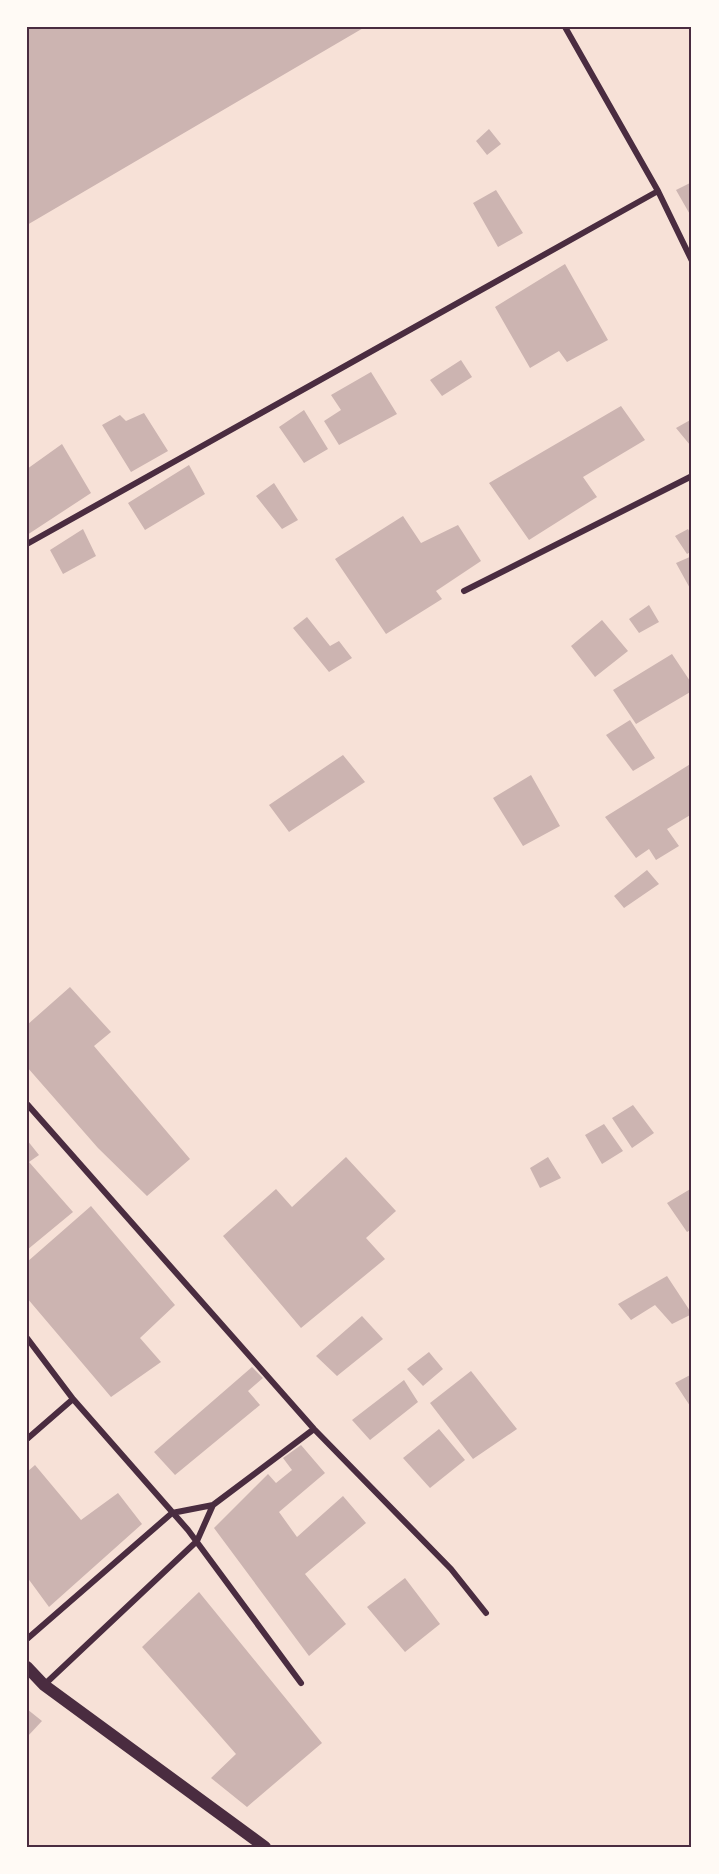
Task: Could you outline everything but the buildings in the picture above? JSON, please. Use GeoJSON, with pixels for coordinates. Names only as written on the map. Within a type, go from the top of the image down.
{"type":"FeatureCollection","features":[{"type":"Feature","properties":{"kind":"main road"},"geometry":{"type":"LineString","coordinates":[[27,1667],[44,1685],[265,1847]]}},
{"type":"Feature","properties":{"kind":"street"},"geometry":{"type":"LineString","coordinates":[[565,27],[658,191],[692,261]]}},
{"type":"Feature","properties":{"kind":"street"},"geometry":{"type":"LineString","coordinates":[[27,544],[658,191]]}},
{"type":"Feature","properties":{"kind":"street"},"geometry":{"type":"LineString","coordinates":[[464,591],[692,476]]}},
{"type":"Feature","properties":{"kind":"street"},"geometry":{"type":"LineString","coordinates":[[27,1104],[314,1429],[451,1569],[486,1612]]}},
{"type":"Feature","properties":{"kind":"street"},"geometry":{"type":"LineString","coordinates":[[27,1338],[73,1399],[197,1541],[301,1683]]}},
{"type":"Feature","properties":{"kind":"street"},"geometry":{"type":"LineString","coordinates":[[27,1439],[73,1399]]}},
{"type":"Feature","properties":{"kind":"street"},"geometry":{"type":"LineString","coordinates":[[27,1639],[172,1513],[213,1505],[314,1429]]}},
{"type":"Feature","properties":{"kind":"street"},"geometry":{"type":"LineString","coordinates":[[44,1685],[197,1541],[213,1505]]}}]}
